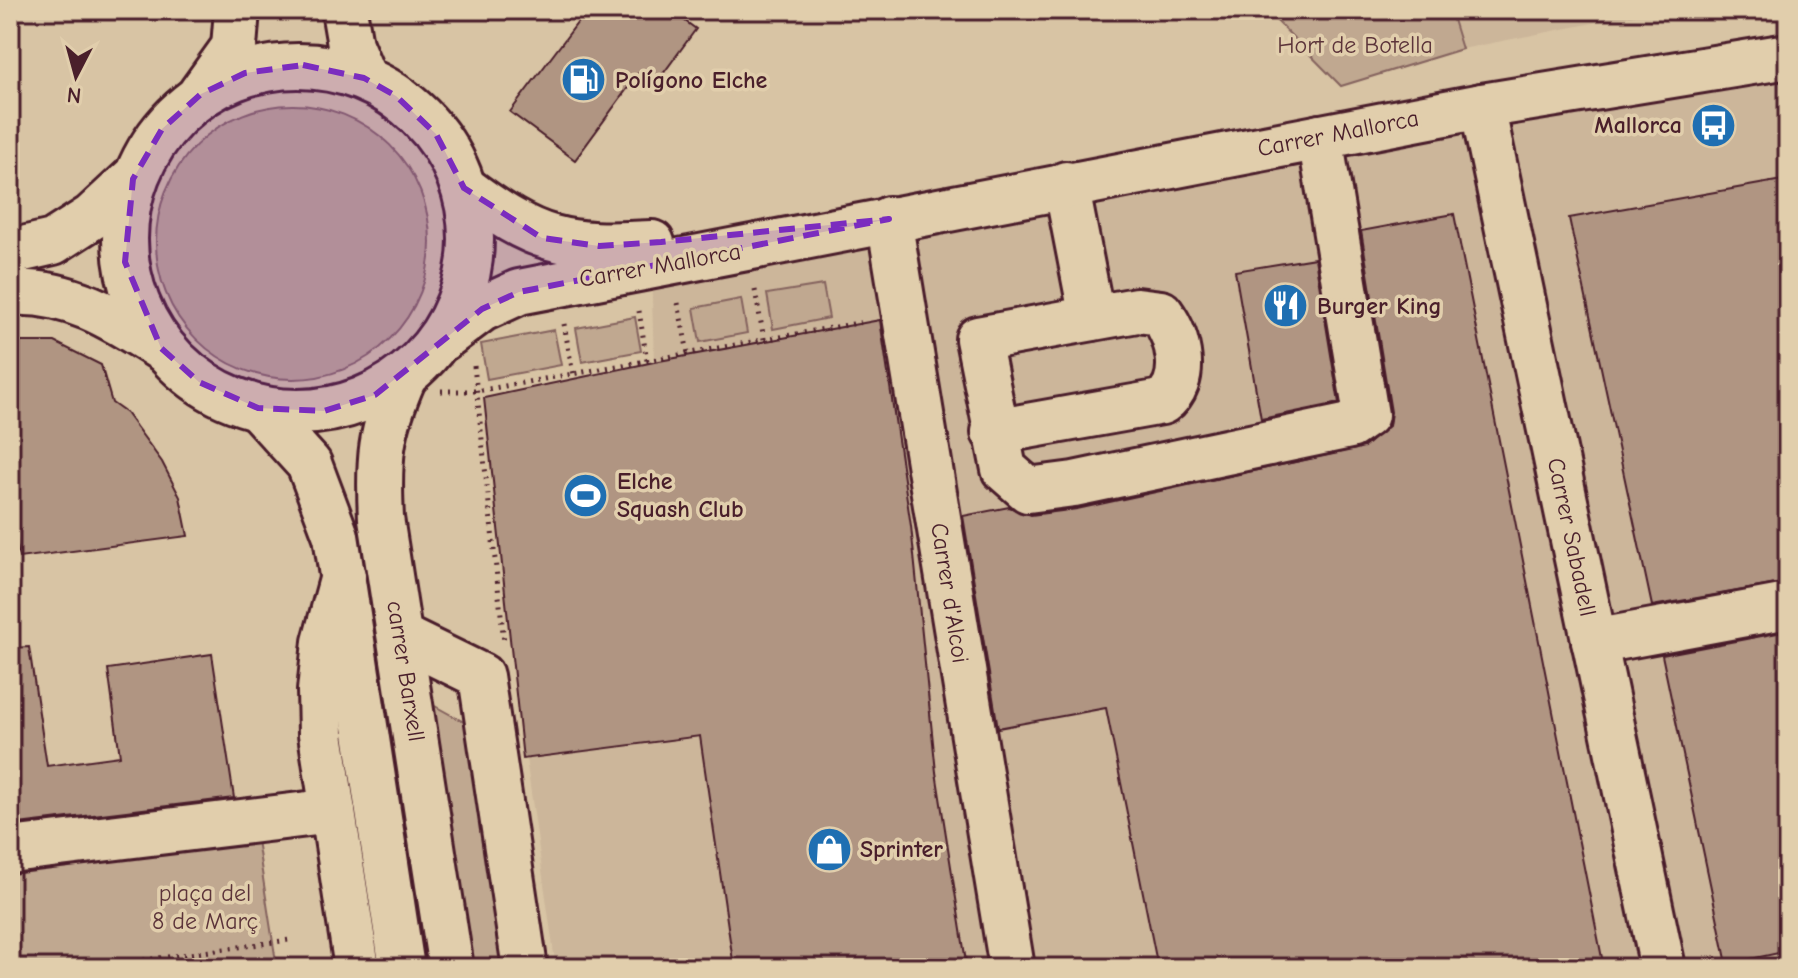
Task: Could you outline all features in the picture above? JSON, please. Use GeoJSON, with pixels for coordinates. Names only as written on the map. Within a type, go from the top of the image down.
{"type":"FeatureCollection","features":[{"type":"Feature","properties":{"kind":"street"},"geometry":{"type":"LineString","coordinates":[[10,252],[53,242],[92,217],[133,179],[162,129],[201,94],[234,47],[237,10]]}},
{"type":"Feature","properties":{"kind":"street"},"geometry":{"type":"LineString","coordinates":[[344,10],[350,45],[364,78]]}},
{"type":"Feature","properties":{"kind":"street","name":"Carrer Mallorca"},"geometry":{"type":"LineString","coordinates":[[442,339],[482,309],[519,292],[1482,106],[1788,56]]}},
{"type":"Feature","properties":{"kind":"street"},"geometry":{"type":"LineString","coordinates":[[10,293],[62,296],[108,314],[161,348],[199,382],[258,408],[324,411],[420,384],[459,304],[469,269],[471,228],[464,188],[436,134],[396,96],[364,78],[303,65],[245,73],[201,94]]}},
{"type":"Feature","properties":{"kind":"street","name":"Carrer Sabadell"},"geometry":{"type":"LineString","coordinates":[[1482,106],[1663,968]]}},
{"type":"Feature","properties":{"kind":"street"},"geometry":{"type":"LineString","coordinates":[[994,432],[1162,402],[1175,393],[1180,379],[1173,329],[1161,313],[1137,310],[978,339],[994,432],[1004,469],[1028,490],[1074,484],[1350,426],[1366,415],[1320,137]]}},
{"type":"Feature","properties":{"kind":"street"},"geometry":{"type":"LineString","coordinates":[[133,179],[123,244],[125,262],[129,283],[161,348]]}},
{"type":"Feature","properties":{"kind":"street"},"geometry":{"type":"LineString","coordinates":[[1066,184],[1092,318]]}},
{"type":"Feature","properties":{"kind":"street","name":"Carrer Mallorca"},"geometry":{"type":"LineString","coordinates":[[464,188],[542,238],[599,246],[749,237],[889,219]]}},
{"type":"Feature","properties":{"kind":"street","name":"Carrer d'Alcoi"},"geometry":{"type":"LineString","coordinates":[[889,219],[1012,968]]}},
{"type":"Feature","properties":{"kind":"street","name":"carrer Barxell"},"geometry":{"type":"LineString","coordinates":[[420,384],[385,421],[378,467],[381,518],[451,968]]}},
{"type":"Feature","properties":{"kind":"street","name":"carrer Barxell"},"geometry":{"type":"LineString","coordinates":[[258,408],[309,464],[336,536],[402,968]]}},
{"type":"Feature","properties":{"kind":"street"},"geometry":{"type":"LineString","coordinates":[[343,576],[325,642],[320,691],[321,734],[357,968]]}},
{"type":"Feature","properties":{"kind":"street"},"geometry":{"type":"LineString","coordinates":[[1594,642],[1788,606]]}},
{"type":"Feature","properties":{"kind":"street"},"geometry":{"type":"LineString","coordinates":[[401,637],[481,676],[525,968]]}},
{"type":"Feature","properties":{"kind":"street"},"geometry":{"type":"LineString","coordinates":[[10,850],[333,811]]}},
{"type":"Feature","properties":{"kind":"path"},"geometry":{"type":"LineString","coordinates":[[755,290],[764,339]]}},
{"type":"Feature","properties":{"kind":"path"},"geometry":{"type":"LineString","coordinates":[[638,303],[647,361]]}},
{"type":"Feature","properties":{"kind":"path"},"geometry":{"type":"LineString","coordinates":[[677,303],[688,353]]}},
{"type":"Feature","properties":{"kind":"path"},"geometry":{"type":"LineString","coordinates":[[561,310],[573,374]]}},
{"type":"Feature","properties":{"kind":"path"},"geometry":{"type":"LineString","coordinates":[[420,384],[477,391],[879,319]]}},
{"type":"Feature","properties":{"kind":"path"},"geometry":{"type":"LineString","coordinates":[[88,968],[289,940]]}},
{"type":"Feature","properties":{"kind":"highlighted area"},"geometry":{"type":"Polygon","coordinates":[[[303,65],[364,78],[396,96],[436,134],[464,188],[542,238],[599,246],[889,219],[519,292],[482,309],[375,395],[324,411],[258,408],[199,382],[161,348],[125,262],[133,179],[162,129],[201,94],[245,73],[303,65]]]}},
{"type":"Feature","properties":{"kind":"shaded area"},"geometry":{"type":"Polygon","coordinates":[[[1450,10],[1659,10],[1462,49],[1450,10]]]}},
{"type":"Feature","properties":{"kind":"shaded area"},"geometry":{"type":"Polygon","coordinates":[[[1788,56],[1788,968],[556,968],[513,667],[484,398],[654,362],[651,266],[1788,56]]]}},
{"type":"Feature","properties":{"kind":"green space","name":"Hort de Botella"},"geometry":{"type":"Polygon","coordinates":[[[1266,10],[1450,10],[1462,49],[1341,86],[1266,10]]]}},
{"type":"Feature","properties":{"kind":"green space"},"geometry":{"type":"Polygon","coordinates":[[[293,105],[333,111],[369,128],[390,145],[407,166],[424,202],[430,242],[424,282],[407,318],[390,339],[369,356],[333,373],[293,379],[253,373],[217,356],[196,339],[179,318],[162,282],[156,242],[162,202],[179,166],[196,145],[217,128],[253,111],[293,105]]]}},
{"type":"Feature","properties":{"kind":"green space"},"geometry":{"type":"Polygon","coordinates":[[[823,285],[829,318],[773,329],[767,294],[823,285]]]}},
{"type":"Feature","properties":{"kind":"green space"},"geometry":{"type":"Polygon","coordinates":[[[741,299],[747,333],[700,342],[694,308],[741,299]]]}},
{"type":"Feature","properties":{"kind":"green space"},"geometry":{"type":"Polygon","coordinates":[[[635,317],[641,351],[582,362],[576,328],[635,317]]]}},
{"type":"Feature","properties":{"kind":"green space"},"geometry":{"type":"Polygon","coordinates":[[[554,330],[561,365],[487,379],[481,344],[554,330]]]}},
{"type":"Feature","properties":{"kind":"green space"},"geometry":{"type":"Polygon","coordinates":[[[433,705],[469,725],[504,968],[472,968],[433,705]]]}},
{"type":"Feature","properties":{"kind":"green space","name":"plaça del 8 de Març"},"geometry":{"type":"Polygon","coordinates":[[[257,840],[277,968],[10,968],[10,867],[257,840]]]}},
{"type":"Feature","properties":{"kind":"building","name":"Polígono Elche"},"geometry":{"type":"Polygon","coordinates":[[[587,10],[670,10],[696,29],[654,86],[638,74],[575,160],[510,112],[587,10]]]}},
{"type":"Feature","properties":{"kind":"building"},"geometry":{"type":"Polygon","coordinates":[[[1788,179],[1788,582],[1652,606],[1569,218],[1788,179]]]}},
{"type":"Feature","properties":{"kind":"building"},"geometry":{"type":"Polygon","coordinates":[[[1454,214],[1604,968],[1158,968],[1106,708],[998,728],[963,516],[1009,507],[1031,515],[1077,509],[1364,447],[1389,426],[1391,412],[1361,231],[1454,214]]]}},
{"type":"Feature","properties":{"kind":"building"},"geometry":{"type":"Polygon","coordinates":[[[1315,258],[1339,403],[1261,419],[1235,271],[1315,258]]]}},
{"type":"Feature","properties":{"kind":"building"},"geometry":{"type":"Polygon","coordinates":[[[880,320],[911,526],[936,772],[967,968],[734,968],[700,736],[523,759],[484,398],[654,362],[880,320]]]}},
{"type":"Feature","properties":{"kind":"building"},"geometry":{"type":"Polygon","coordinates":[[[10,342],[55,342],[101,365],[112,403],[126,413],[162,462],[180,497],[188,536],[19,558],[10,498],[10,342]]]}},
{"type":"Feature","properties":{"kind":"building"},"geometry":{"type":"Polygon","coordinates":[[[1788,631],[1788,951],[1727,964],[1662,655],[1788,631]]]}},
{"type":"Feature","properties":{"kind":"building"},"geometry":{"type":"Polygon","coordinates":[[[29,647],[47,766],[120,756],[108,669],[212,654],[234,798],[10,825],[10,648],[29,647]]]}},
{"type":"Feature","properties":{"kind":"place","name":"Polígono Elche"},"geometry":{"type":"Point","coordinates":[584,80]}},
{"type":"Feature","properties":{"kind":"place","name":"Mallorca"},"geometry":{"type":"Point","coordinates":[1713,125]}},
{"type":"Feature","properties":{"kind":"place","name":"Burger King"},"geometry":{"type":"Point","coordinates":[1286,306]}},
{"type":"Feature","properties":{"kind":"place","name":"Elche Squash Club"},"geometry":{"type":"Point","coordinates":[586,495]}},
{"type":"Feature","properties":{"kind":"place","name":"Sprinter"},"geometry":{"type":"Point","coordinates":[829,849]}}]}
